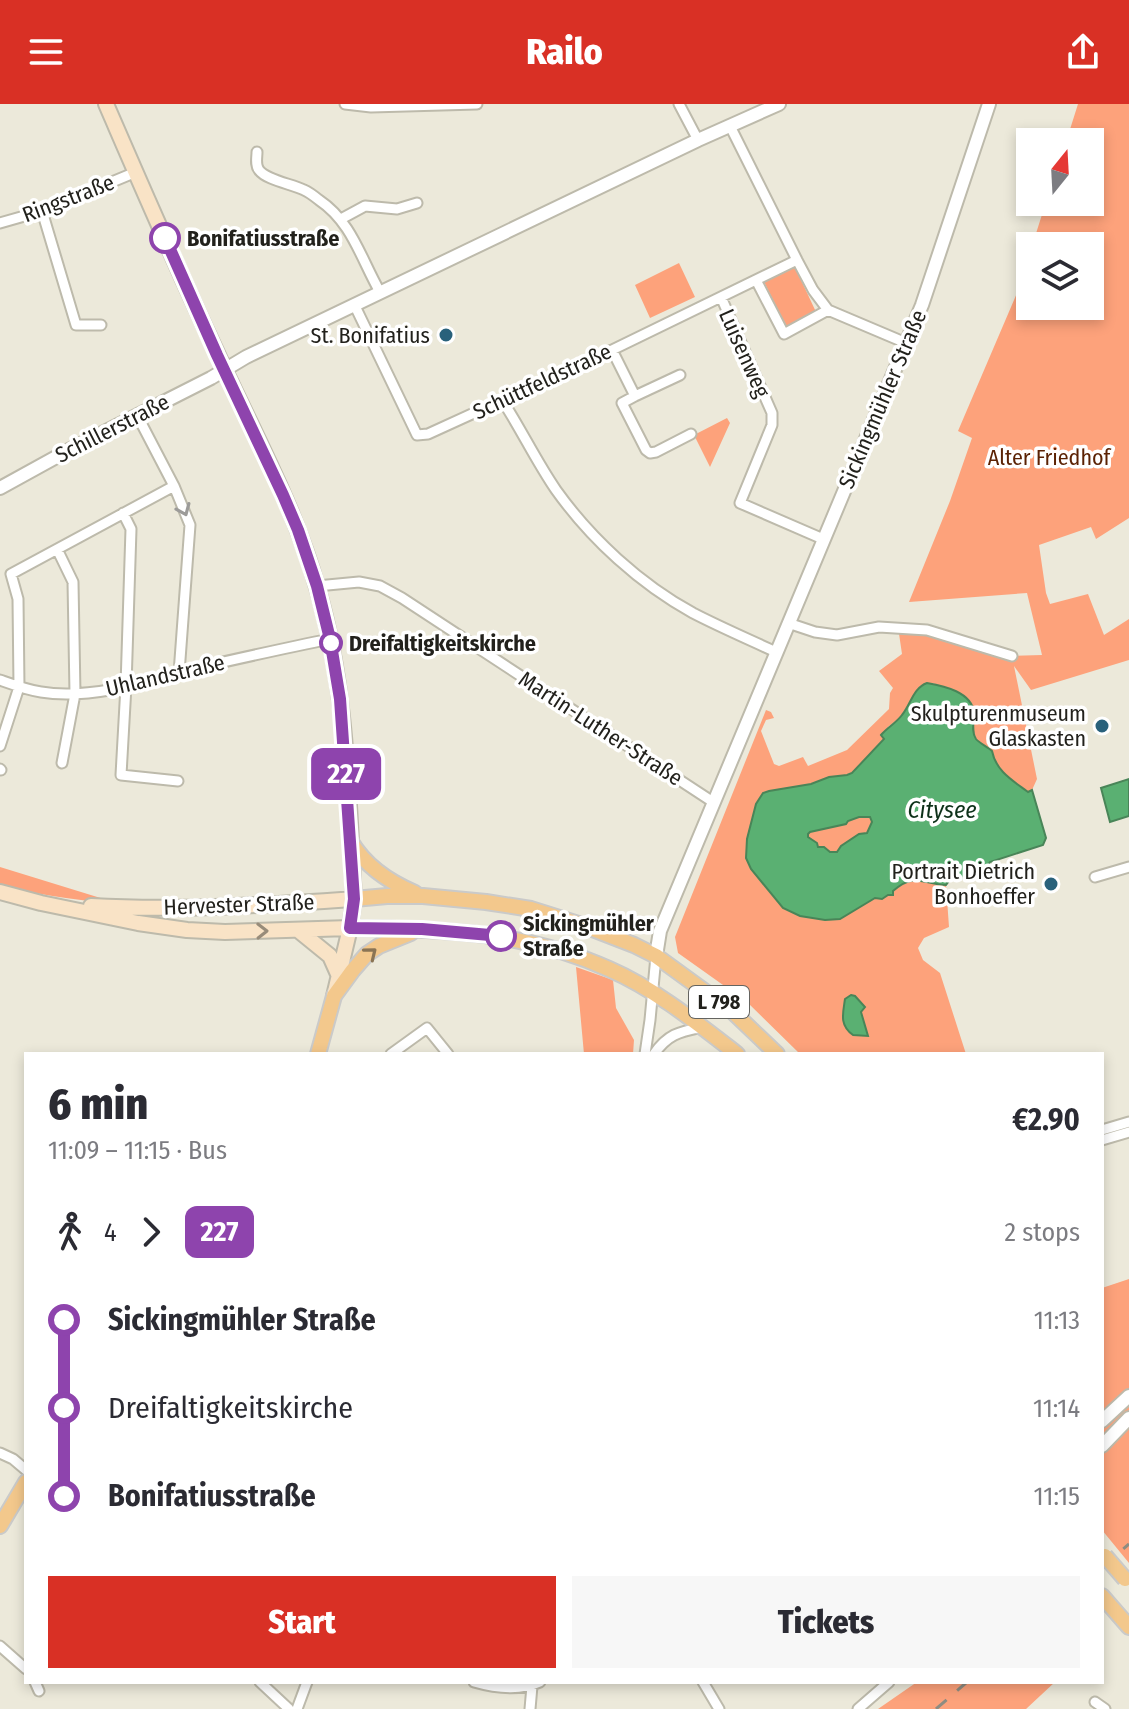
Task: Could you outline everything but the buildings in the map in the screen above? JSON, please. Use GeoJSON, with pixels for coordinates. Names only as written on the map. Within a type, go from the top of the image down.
{"type":"FeatureCollection","features":[{"type":"Feature","properties":{"kind":"main road"},"geometry":{"type":"LineString","coordinates":[[106,104],[293,519],[317,586],[340,699],[354,899]]}},
{"type":"Feature","properties":{"kind":"main road","name":"L 798"},"geometry":{"type":"LineString","coordinates":[[351,842],[358,854],[378,873],[423,896]]}},
{"type":"Feature","properties":{"kind":"main road","name":"Hervester Straße"},"geometry":{"type":"LineString","coordinates":[[0,892],[138,923],[187,930],[422,929],[501,936],[610,969],[652,993],[734,1052]]}},
{"type":"Feature","properties":{"kind":"main road","name":"Hervester Straße"},"geometry":{"type":"LineString","coordinates":[[41,903],[157,908],[242,907],[423,896],[531,909],[585,926],[656,956],[733,1012],[775,1052]]}},
{"type":"Feature","properties":{"kind":"main road","name":"L 798"},"geometry":{"type":"LineString","coordinates":[[319,1052],[350,928],[354,899]]}},
{"type":"Feature","properties":{"kind":"main road","name":"L 798"},"geometry":{"type":"LineString","coordinates":[[334,996],[367,954],[387,941],[422,929]]}},
{"type":"Feature","properties":{"kind":"main road"},"geometry":{"type":"LineString","coordinates":[[298,930],[330,956],[338,974]]}},
{"type":"Feature","properties":{"kind":"main road"},"geometry":{"type":"LineString","coordinates":[[0,1526],[24,1485]]}},
{"type":"Feature","properties":{"kind":"main road"},"geometry":{"type":"LineString","coordinates":[[1104,1554],[1127,1581]]}},
{"type":"Feature","properties":{"kind":"main road"},"geometry":{"type":"LineString","coordinates":[[1104,1598],[1129,1627]]}},
{"type":"Feature","properties":{"kind":"street"},"geometry":{"type":"LineString","coordinates":[[345,104],[371,107],[477,104]]}},
{"type":"Feature","properties":{"kind":"street"},"geometry":{"type":"LineString","coordinates":[[679,104],[698,140]]}},
{"type":"Feature","properties":{"kind":"street"},"geometry":{"type":"LineString","coordinates":[[225,369],[354,304],[779,104]]}},
{"type":"Feature","properties":{"kind":"street","name":"Sickingmühler Straße"},"geometry":{"type":"LineString","coordinates":[[656,956],[660,931],[937,266],[989,104]]}},
{"type":"Feature","properties":{"kind":"street"},"geometry":{"type":"LineString","coordinates":[[730,126],[797,260],[828,310],[906,343]]}},
{"type":"Feature","properties":{"kind":"street"},"geometry":{"type":"LineString","coordinates":[[257,152],[260,171],[303,189],[341,219],[354,238],[380,292]]}},
{"type":"Feature","properties":{"kind":"street","name":"Ringstraße"},"geometry":{"type":"LineString","coordinates":[[0,223],[42,211],[136,172]]}},
{"type":"Feature","properties":{"kind":"street"},"geometry":{"type":"LineString","coordinates":[[341,219],[365,206],[397,209],[417,203]]}},
{"type":"Feature","properties":{"kind":"street"},"geometry":{"type":"LineString","coordinates":[[42,211],[76,325],[101,325]]}},
{"type":"Feature","properties":{"kind":"street","name":"Schüttfeldstraße"},"geometry":{"type":"LineString","coordinates":[[354,304],[417,435],[428,434],[612,350],[797,260]]}},
{"type":"Feature","properties":{"kind":"street"},"geometry":{"type":"LineString","coordinates":[[756,280],[784,334],[828,310]]}},
{"type":"Feature","properties":{"kind":"street","name":"Luisenweg"},"geometry":{"type":"LineString","coordinates":[[721,297],[772,413],[772,425],[740,503],[823,539]]}},
{"type":"Feature","properties":{"kind":"street"},"geometry":{"type":"LineString","coordinates":[[612,350],[635,396]]}},
{"type":"Feature","properties":{"kind":"street","name":"Schillerstraße"},"geometry":{"type":"LineString","coordinates":[[0,488],[225,369]]}},
{"type":"Feature","properties":{"kind":"street"},"geometry":{"type":"LineString","coordinates":[[680,375],[622,403],[650,453],[691,434]]}},
{"type":"Feature","properties":{"kind":"street"},"geometry":{"type":"LineString","coordinates":[[502,400],[557,491],[607,549],[690,611],[776,652]]}},
{"type":"Feature","properties":{"kind":"street"},"geometry":{"type":"LineString","coordinates":[[137,415],[174,486],[190,525],[179,673]]}},
{"type":"Feature","properties":{"kind":"street"},"geometry":{"type":"LineString","coordinates":[[0,746],[19,687],[18,599],[11,574],[174,486]]}},
{"type":"Feature","properties":{"kind":"street"},"geometry":{"type":"LineString","coordinates":[[123,513],[131,529],[121,775],[178,781]]}},
{"type":"Feature","properties":{"kind":"street"},"geometry":{"type":"LineString","coordinates":[[57,549],[73,582],[75,694],[62,763]]}},
{"type":"Feature","properties":{"kind":"street","name":"Martin-Luther-Straße"},"geometry":{"type":"LineString","coordinates":[[317,586],[359,582],[380,586],[713,802]]}},
{"type":"Feature","properties":{"kind":"street"},"geometry":{"type":"LineString","coordinates":[[788,623],[837,635],[879,627],[927,630],[1012,656]]}},
{"type":"Feature","properties":{"kind":"street","name":"Uhlandstraße"},"geometry":{"type":"LineString","coordinates":[[0,680],[44,693],[75,694],[126,686],[330,639]]}},
{"type":"Feature","properties":{"kind":"street"},"geometry":{"type":"LineString","coordinates":[[1095,877],[1129,867]]}},
{"type":"Feature","properties":{"kind":"street"},"geometry":{"type":"LineString","coordinates":[[645,1052],[656,956]]}},
{"type":"Feature","properties":{"kind":"street"},"geometry":{"type":"LineString","coordinates":[[655,1052],[661,1043],[676,1033],[702,1027]]}},
{"type":"Feature","properties":{"kind":"street"},"geometry":{"type":"LineString","coordinates":[[394,1052],[427,1028],[446,1052]]}},
{"type":"Feature","properties":{"kind":"street"},"geometry":{"type":"LineString","coordinates":[[1104,1129],[1129,1122]]}},
{"type":"Feature","properties":{"kind":"street"},"geometry":{"type":"LineString","coordinates":[[1104,1139],[1129,1132]]}},
{"type":"Feature","properties":{"kind":"street"},"geometry":{"type":"LineString","coordinates":[[1104,1419],[1129,1396]]}},
{"type":"Feature","properties":{"kind":"street"},"geometry":{"type":"LineString","coordinates":[[1104,1444],[1129,1418]]}},
{"type":"Feature","properties":{"kind":"street"},"geometry":{"type":"LineString","coordinates":[[0,1453],[24,1468]]}},
{"type":"Feature","properties":{"kind":"street"},"geometry":{"type":"LineString","coordinates":[[0,1646],[24,1667]]}},
{"type":"Feature","properties":{"kind":"street"},"geometry":{"type":"LineString","coordinates":[[262,1684],[289,1709]]}},
{"type":"Feature","properties":{"kind":"street"},"geometry":{"type":"LineString","coordinates":[[297,1709],[306,1684]]}},
{"type":"Feature","properties":{"kind":"street"},"geometry":{"type":"LineString","coordinates":[[480,1684],[493,1688],[536,1684],[530,1709]]}},
{"type":"Feature","properties":{"kind":"street"},"geometry":{"type":"LineString","coordinates":[[704,1684],[719,1709]]}},
{"type":"Feature","properties":{"kind":"street"},"geometry":{"type":"LineString","coordinates":[[858,1709],[887,1684]]}},
{"type":"Feature","properties":{"kind":"street"},"geometry":{"type":"LineString","coordinates":[[1095,1702],[1105,1709]]}},
{"type":"Feature","properties":{"kind":"green space","name":"Alter Friedhof"},"geometry":{"type":"Polygon","coordinates":[[[1078,104],[1129,104],[1129,518],[1096,539],[1091,527],[1039,545],[1050,604],[1088,594],[1104,635],[1129,619],[1129,660],[1031,690],[1014,666],[1037,779],[1028,792],[1002,772],[976,739],[974,713],[965,697],[956,691],[927,683],[920,686],[900,718],[889,726],[882,735],[884,738],[852,773],[769,791],[756,804],[747,839],[746,858],[751,869],[783,908],[800,916],[875,898],[882,899],[892,895],[897,887],[909,880],[946,885],[949,927],[924,938],[918,948],[923,960],[940,973],[965,1052],[798,1052],[747,1002],[678,953],[675,937],[766,710],[774,718],[766,720],[761,731],[774,764],[779,766],[803,757],[808,766],[847,750],[889,709],[893,688],[879,671],[902,654],[898,627],[1011,656],[1042,655],[1027,593],[909,602],[972,438],[958,431],[1016,295],[1016,320],[1104,320],[1104,232],[1036,232],[1042,216],[1104,216],[1104,128],[1070,128],[1078,104]]]}},
{"type":"Feature","properties":{"kind":"green space"},"geometry":{"type":"Polygon","coordinates":[[[679,263],[695,297],[650,318],[635,285],[679,263]]]}},
{"type":"Feature","properties":{"kind":"green space"},"geometry":{"type":"Polygon","coordinates":[[[795,267],[816,312],[786,326],[764,282],[795,267]]]}},
{"type":"Feature","properties":{"kind":"green space"},"geometry":{"type":"Polygon","coordinates":[[[727,418],[730,423],[710,467],[694,435],[727,418]]]}},
{"type":"Feature","properties":{"kind":"green space"},"geometry":{"type":"Polygon","coordinates":[[[859,817],[870,817],[869,831],[843,844],[837,852],[823,849],[808,837],[810,832],[835,827],[859,817]]]}},
{"type":"Feature","properties":{"kind":"green space"},"geometry":{"type":"Polygon","coordinates":[[[0,867],[107,900],[106,903],[79,900],[0,886],[0,867]]]}},
{"type":"Feature","properties":{"kind":"green space"},"geometry":{"type":"Polygon","coordinates":[[[576,967],[613,980],[616,1008],[634,1040],[633,1052],[584,1052],[576,967]]]}},
{"type":"Feature","properties":{"kind":"green space"},"geometry":{"type":"Polygon","coordinates":[[[1129,1279],[1129,1563],[1104,1532],[1104,1287],[1129,1279]]]}},
{"type":"Feature","properties":{"kind":"green space"},"geometry":{"type":"Polygon","coordinates":[[[914,1684],[1053,1684],[1026,1709],[878,1709],[914,1684]]]}},
{"type":"Feature","properties":{"kind":"water","name":"Citysee"},"geometry":{"type":"Polygon","coordinates":[[[927,683],[949,688],[968,700],[974,713],[976,739],[992,751],[997,764],[1006,774],[1028,792],[1032,790],[1046,838],[1043,845],[990,862],[990,873],[970,879],[959,878],[946,885],[918,880],[907,882],[893,891],[893,895],[875,898],[840,919],[800,916],[783,908],[751,869],[746,858],[747,839],[756,804],[763,793],[769,791],[852,773],[884,739],[881,735],[900,718],[922,685],[927,683]],[[859,817],[846,824],[810,832],[808,837],[818,847],[837,852],[859,834],[867,833],[872,822],[870,817],[859,817]]]}},
{"type":"Feature","properties":{"kind":"water"},"geometry":{"type":"Polygon","coordinates":[[[1129,779],[1129,816],[1110,822],[1101,788],[1129,779]]]}},
{"type":"Feature","properties":{"kind":"water"},"geometry":{"type":"Polygon","coordinates":[[[851,995],[865,1007],[861,1012],[868,1036],[853,1035],[844,1023],[845,999],[851,995]]]}},
{"type":"Feature","properties":{"kind":"railway"},"geometry":{"type":"LineString","coordinates":[[1104,1565],[1129,1544]]}},
{"type":"Feature","properties":{"kind":"railway"},"geometry":{"type":"LineString","coordinates":[[936,1709],[965,1684]]}},
{"type":"Feature","properties":{"kind":"bus line","name":"227"},"geometry":{"type":"LineString","coordinates":[[165,238],[283,495],[317,586],[340,699],[354,899],[350,928],[454,930],[501,936]]}},
{"type":"Feature","properties":{"kind":"place","name":"Bonifatiusstraße"},"geometry":{"type":"Point","coordinates":[165,238]}},
{"type":"Feature","properties":{"kind":"place","name":"St. Bonifatius"},"geometry":{"type":"Point","coordinates":[446,335]}},
{"type":"Feature","properties":{"kind":"place","name":"Dreifaltigkeitskirche"},"geometry":{"type":"Point","coordinates":[331,643]}},
{"type":"Feature","properties":{"kind":"place","name":"Skulpturenmuseum Glaskasten"},"geometry":{"type":"Point","coordinates":[1102,726]}},
{"type":"Feature","properties":{"kind":"place","name":"Portrait Dietrich Bonhoeffer"},"geometry":{"type":"Point","coordinates":[1051,884]}},
{"type":"Feature","properties":{"kind":"place","name":"Sickingmühler Straße"},"geometry":{"type":"Point","coordinates":[501,936]}}]}
